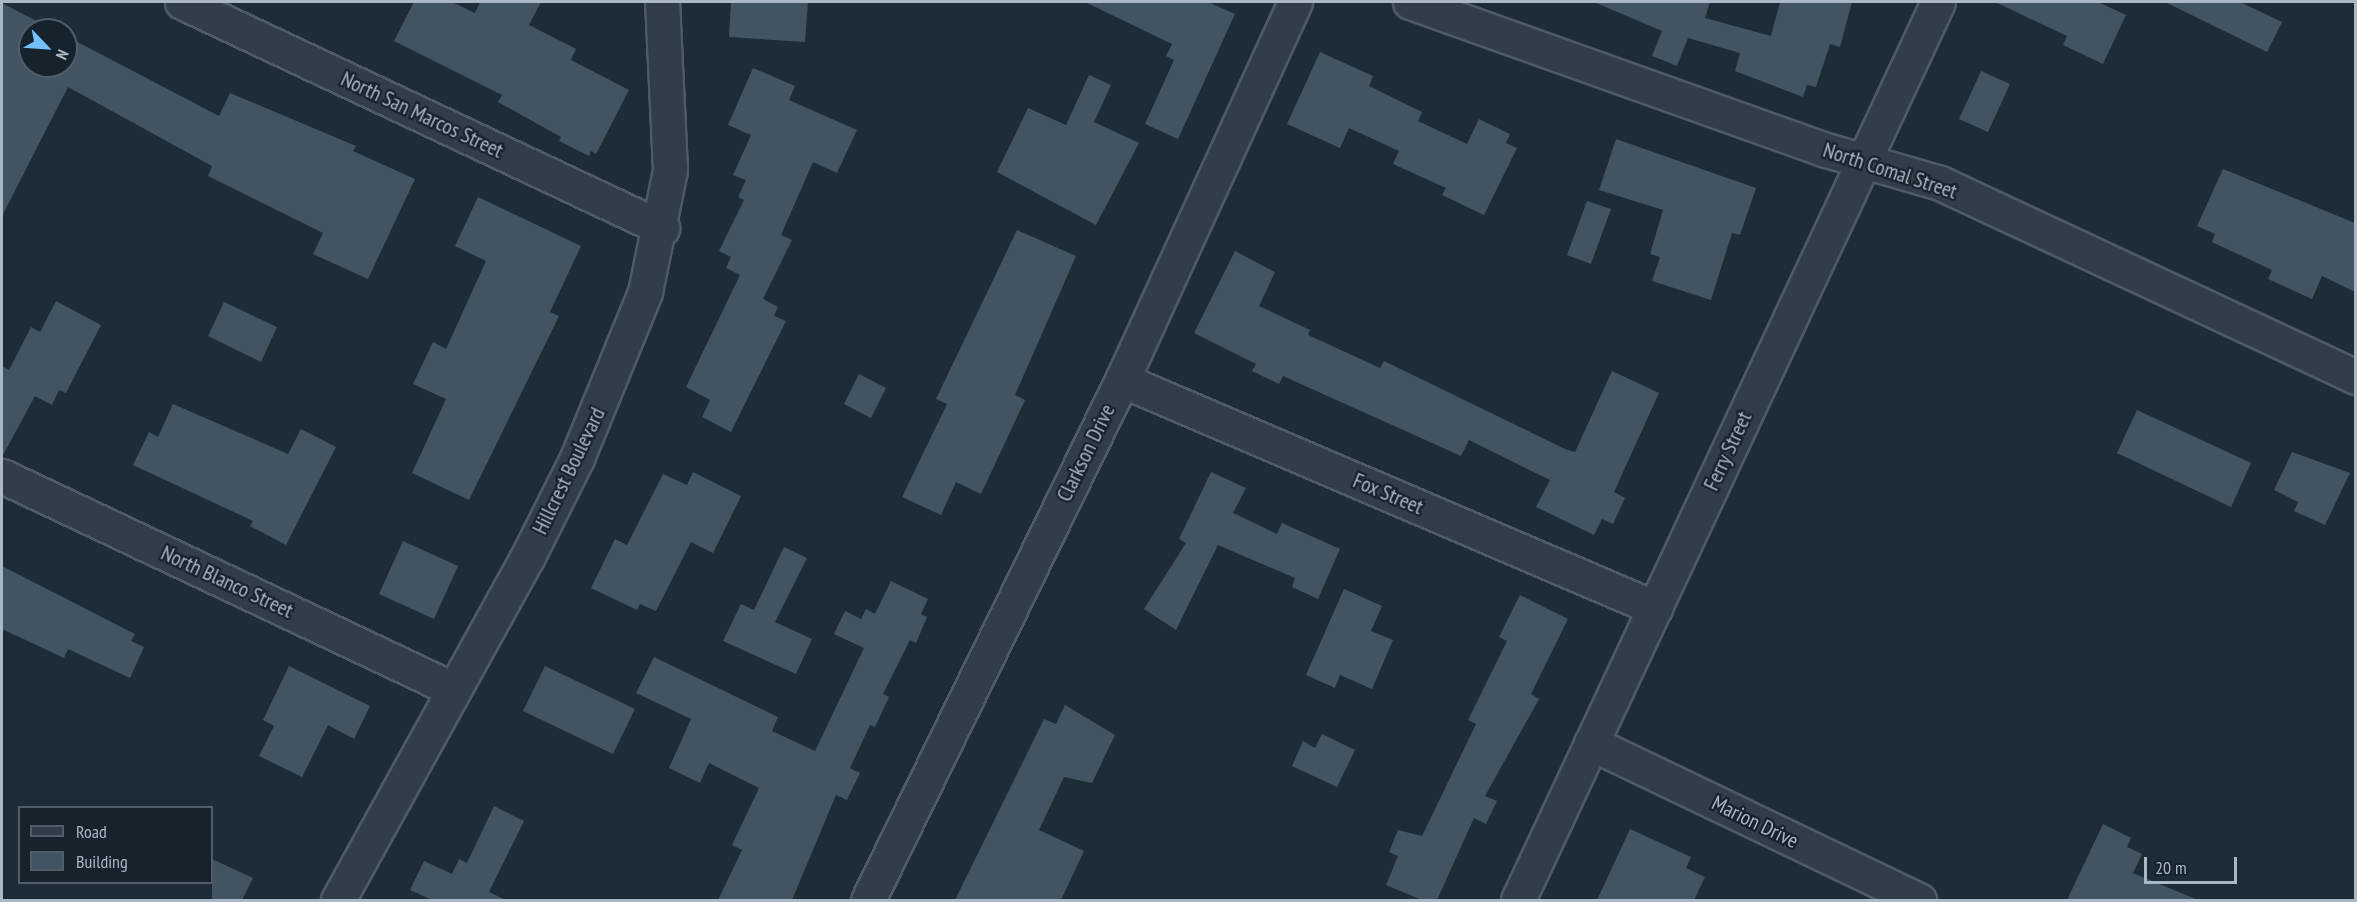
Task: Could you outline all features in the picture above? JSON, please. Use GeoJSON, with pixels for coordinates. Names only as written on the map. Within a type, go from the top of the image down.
{"type":"FeatureCollection","features":[{"type":"Feature","properties":{"kind":"street","name":"North San Marcos Street"},"geometry":{"type":"LineString","coordinates":[[182,2],[662,228]]}},
{"type":"Feature","properties":{"kind":"street","name":"Hillcrest Boulevard"},"geometry":{"type":"LineString","coordinates":[[338,900],[577,458],[645,292],[662,228],[670,170],[663,2]]}},
{"type":"Feature","properties":{"kind":"street","name":"Clarkson Drive"},"geometry":{"type":"LineString","coordinates":[[868,900],[1122,380],[1295,2]]}},
{"type":"Feature","properties":{"kind":"street","name":"North Comal Street"},"geometry":{"type":"LineString","coordinates":[[1410,2],[1826,150],[1864,157],[1940,183],[2355,377]]}},
{"type":"Feature","properties":{"kind":"street","name":"Ferry Street"},"geometry":{"type":"LineString","coordinates":[[1518,900],[1938,2]]}},
{"type":"Feature","properties":{"kind":"street","name":"Fox Street"},"geometry":{"type":"LineString","coordinates":[[1122,380],[1655,608]]}},
{"type":"Feature","properties":{"kind":"street","name":"North Blanco Street"},"geometry":{"type":"LineString","coordinates":[[2,476],[452,689]]}},
{"type":"Feature","properties":{"kind":"street","name":"Marion Drive"},"geometry":{"type":"LineString","coordinates":[[1591,743],[1918,900]]}},
{"type":"Feature","properties":{"kind":"building"},"geometry":{"type":"Polygon","coordinates":[[[414,2],[452,2],[475,13],[480,2],[541,2],[529,25],[576,49],[571,60],[629,90],[596,154],[591,151],[589,156],[559,141],[561,137],[498,102],[502,95],[394,41],[414,2]]]}},
{"type":"Feature","properties":{"kind":"building"},"geometry":{"type":"Polygon","coordinates":[[[731,2],[808,2],[805,42],[729,37],[731,2]]]}},
{"type":"Feature","properties":{"kind":"building"},"geometry":{"type":"Polygon","coordinates":[[[1085,2],[1208,2],[1235,14],[1178,139],[1145,124],[1174,60],[1166,56],[1172,44],[1085,2]]]}},
{"type":"Feature","properties":{"kind":"building"},"geometry":{"type":"Polygon","coordinates":[[[1594,2],[1710,2],[1705,18],[1771,36],[1780,2],[1852,2],[1840,47],[1830,44],[1816,87],[1807,85],[1803,97],[1735,71],[1740,53],[1688,38],[1677,66],[1652,56],[1662,31],[1594,2]]]}},
{"type":"Feature","properties":{"kind":"building"},"geometry":{"type":"Polygon","coordinates":[[[1995,2],[2098,2],[2126,15],[2103,64],[2063,45],[2067,36],[1995,2]]]}},
{"type":"Feature","properties":{"kind":"building"},"geometry":{"type":"Polygon","coordinates":[[[2165,2],[2240,2],[2282,22],[2267,52],[2165,2]]]}},
{"type":"Feature","properties":{"kind":"building"},"geometry":{"type":"Polygon","coordinates":[[[2,3],[31,18],[18,18],[18,78],[78,78],[78,42],[219,116],[230,93],[356,146],[353,151],[415,179],[368,279],[313,254],[323,233],[208,176],[212,166],[68,87],[2,216],[2,3]]]}},
{"type":"Feature","properties":{"kind":"building"},"geometry":{"type":"Polygon","coordinates":[[[1320,52],[1373,76],[1369,86],[1422,112],[1418,121],[1467,144],[1479,119],[1510,134],[1506,143],[1517,148],[1484,215],[1442,195],[1446,188],[1393,164],[1399,151],[1349,128],[1340,148],[1287,124],[1320,52]]]}},
{"type":"Feature","properties":{"kind":"building"},"geometry":{"type":"Polygon","coordinates":[[[753,68],[795,86],[789,100],[857,130],[837,173],[813,162],[781,235],[792,240],[763,299],[778,307],[774,316],[786,321],[731,432],[702,417],[710,400],[686,387],[740,275],[726,268],[731,257],[719,251],[744,200],[738,197],[746,180],[733,175],[751,135],[728,125],[753,68]]]}},
{"type":"Feature","properties":{"kind":"building"},"geometry":{"type":"Polygon","coordinates":[[[1981,71],[2010,84],[1988,132],[1959,119],[1981,71]]]}},
{"type":"Feature","properties":{"kind":"building"},"geometry":{"type":"Polygon","coordinates":[[[1089,75],[1111,85],[1094,122],[1139,143],[1096,225],[997,172],[1028,108],[1066,125],[1089,75]]]}},
{"type":"Feature","properties":{"kind":"building"},"geometry":{"type":"Polygon","coordinates":[[[1616,139],[1756,188],[1740,235],[1732,233],[1711,300],[1652,281],[1660,257],[1650,254],[1663,210],[1599,190],[1616,139]]]}},
{"type":"Feature","properties":{"kind":"building"},"geometry":{"type":"Polygon","coordinates":[[[2223,169],[2355,223],[2355,292],[2322,276],[2312,299],[2268,279],[2272,270],[2212,242],[2215,234],[2197,226],[2223,169]]]}},
{"type":"Feature","properties":{"kind":"building"},"geometry":{"type":"Polygon","coordinates":[[[478,197],[581,246],[550,312],[559,316],[469,500],[412,473],[446,399],[413,384],[433,342],[446,349],[486,261],[455,246],[478,197]]]}},
{"type":"Feature","properties":{"kind":"building"},"geometry":{"type":"Polygon","coordinates":[[[1587,201],[1611,209],[1591,264],[1567,255],[1587,201]]]}},
{"type":"Feature","properties":{"kind":"building"},"geometry":{"type":"Polygon","coordinates":[[[1017,230],[1076,256],[1015,395],[1025,400],[981,494],[956,482],[941,515],[902,497],[947,404],[936,399],[1017,230]]]}},
{"type":"Feature","properties":{"kind":"building"},"geometry":{"type":"Polygon","coordinates":[[[1235,251],[1275,272],[1259,306],[1310,330],[1308,335],[1380,368],[1384,361],[1565,449],[1575,452],[1612,371],[1659,393],[1614,492],[1625,498],[1613,524],[1602,519],[1594,535],[1536,507],[1550,480],[1469,440],[1461,456],[1283,376],[1279,384],[1252,371],[1256,364],[1194,333],[1235,251]]]}},
{"type":"Feature","properties":{"kind":"building"},"geometry":{"type":"Polygon","coordinates":[[[56,301],[101,325],[66,393],[59,390],[52,405],[35,396],[2,457],[2,366],[9,370],[31,327],[40,332],[56,301]]]}},
{"type":"Feature","properties":{"kind":"building"},"geometry":{"type":"Polygon","coordinates":[[[224,302],[277,327],[261,362],[208,336],[224,302]]]}},
{"type":"Feature","properties":{"kind":"building"},"geometry":{"type":"Polygon","coordinates":[[[859,374],[886,388],[871,418],[844,404],[859,374]]]}},
{"type":"Feature","properties":{"kind":"building"},"geometry":{"type":"Polygon","coordinates":[[[173,404],[288,454],[301,429],[336,447],[286,545],[250,526],[253,521],[133,465],[149,432],[158,437],[173,404]]]}},
{"type":"Feature","properties":{"kind":"building"},"geometry":{"type":"Polygon","coordinates":[[[2137,410],[2251,463],[2231,507],[2117,453],[2137,410]]]}},
{"type":"Feature","properties":{"kind":"building"},"geometry":{"type":"Polygon","coordinates":[[[2292,452],[2350,473],[2325,525],[2294,511],[2298,502],[2274,490],[2292,452]]]}},
{"type":"Feature","properties":{"kind":"building"},"geometry":{"type":"Polygon","coordinates":[[[693,472],[741,496],[713,553],[691,542],[656,611],[640,604],[637,610],[591,588],[615,539],[627,545],[663,474],[687,485],[693,472]]]}},
{"type":"Feature","properties":{"kind":"building"},"geometry":{"type":"Polygon","coordinates":[[[1211,472],[1246,488],[1233,513],[1277,534],[1282,523],[1340,549],[1318,599],[1292,587],[1295,578],[1218,545],[1176,630],[1144,609],[1186,543],[1179,539],[1211,472]]]}},
{"type":"Feature","properties":{"kind":"building"},"geometry":{"type":"Polygon","coordinates":[[[403,541],[458,566],[434,619],[379,594],[403,541]]]}},
{"type":"Feature","properties":{"kind":"building"},"geometry":{"type":"Polygon","coordinates":[[[784,547],[807,558],[775,622],[812,639],[796,674],[723,641],[741,604],[754,610],[784,547]]]}},
{"type":"Feature","properties":{"kind":"building"},"geometry":{"type":"Polygon","coordinates":[[[2,566],[135,634],[131,641],[144,647],[130,678],[68,649],[64,658],[2,629],[2,566]]]}},
{"type":"Feature","properties":{"kind":"building"},"geometry":{"type":"Polygon","coordinates":[[[891,581],[928,599],[921,614],[927,617],[916,643],[910,640],[883,694],[889,697],[875,727],[870,725],[850,768],[860,773],[847,800],[836,795],[792,900],[718,900],[742,850],[732,845],[759,788],[709,763],[700,783],[669,768],[691,719],[636,693],[654,657],[778,717],[772,731],[815,751],[864,648],[834,634],[845,611],[861,619],[866,609],[875,614],[891,581]]]}},
{"type":"Feature","properties":{"kind":"building"},"geometry":{"type":"Polygon","coordinates":[[[1344,589],[1382,606],[1371,631],[1393,640],[1372,689],[1340,675],[1335,688],[1306,675],[1344,589]]]}},
{"type":"Feature","properties":{"kind":"building"},"geometry":{"type":"Polygon","coordinates":[[[1520,595],[1568,619],[1531,694],[1539,699],[1485,796],[1497,801],[1486,824],[1474,818],[1437,900],[1422,900],[1386,885],[1398,856],[1389,852],[1398,830],[1422,836],[1476,724],[1468,720],[1507,641],[1499,637],[1520,595]]]}},
{"type":"Feature","properties":{"kind":"building"},"geometry":{"type":"Polygon","coordinates":[[[289,666],[370,706],[354,739],[328,725],[302,777],[259,756],[274,726],[263,720],[289,666]]]}},
{"type":"Feature","properties":{"kind":"building"},"geometry":{"type":"Polygon","coordinates":[[[545,666],[635,709],[613,754],[523,711],[545,666]]]}},
{"type":"Feature","properties":{"kind":"building"},"geometry":{"type":"Polygon","coordinates":[[[1065,705],[1115,735],[1092,783],[1064,777],[1039,830],[1084,851],[1061,900],[955,900],[1044,719],[1056,724],[1065,705]]]}},
{"type":"Feature","properties":{"kind":"building"},"geometry":{"type":"Polygon","coordinates":[[[1322,734],[1355,750],[1337,787],[1292,766],[1303,741],[1315,748],[1322,734]]]}},
{"type":"Feature","properties":{"kind":"building"},"geometry":{"type":"Polygon","coordinates":[[[494,806],[524,821],[489,892],[506,900],[432,900],[410,890],[424,861],[452,874],[459,859],[467,863],[494,806]]]}},
{"type":"Feature","properties":{"kind":"building"},"geometry":{"type":"Polygon","coordinates":[[[2103,824],[2131,838],[2127,847],[2142,854],[2133,873],[2198,900],[2067,900],[2103,824]]]}},
{"type":"Feature","properties":{"kind":"building"},"geometry":{"type":"Polygon","coordinates":[[[1630,829],[1691,857],[1686,868],[1705,877],[1694,900],[1597,900],[1630,829]]]}},
{"type":"Feature","properties":{"kind":"building"},"geometry":{"type":"Polygon","coordinates":[[[213,859],[253,878],[242,900],[212,900],[213,859]]]}}]}
